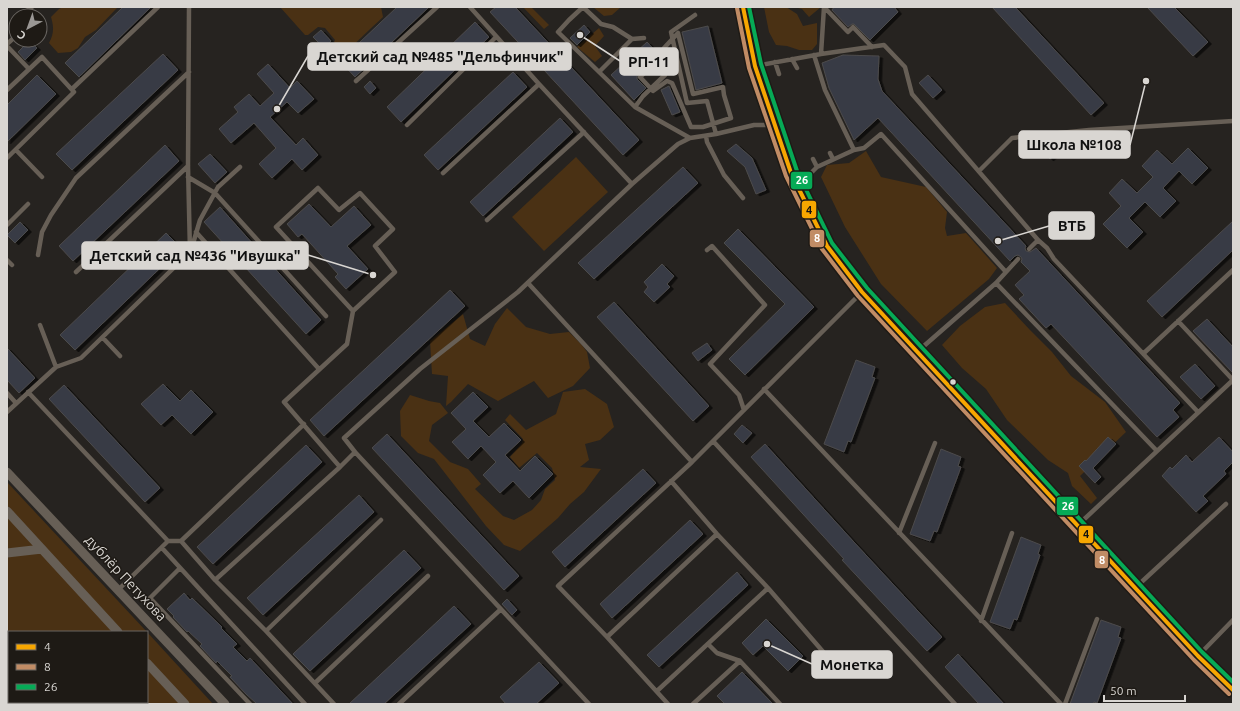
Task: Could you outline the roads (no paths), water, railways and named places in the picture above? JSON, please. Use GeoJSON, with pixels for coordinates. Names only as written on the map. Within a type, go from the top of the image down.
{"type":"FeatureCollection","features":[{"type":"Feature","properties":{"kind":"street"},"geometry":{"type":"LineString","coordinates":[[742,7],[754,66],[774,125],[791,172],[827,246],[862,292],[1198,656],[1233,690]]}},
{"type":"Feature","properties":{"kind":"street","name":"дублёр Петухова"},"geometry":{"type":"LineString","coordinates":[[7,472],[225,704]]}},
{"type":"Feature","properties":{"kind":"street"},"geometry":{"type":"LineString","coordinates":[[7,512],[117,631]]}},
{"type":"Feature","properties":{"kind":"street"},"geometry":{"type":"LineString","coordinates":[[7,553],[42,549]]}},
{"type":"Feature","properties":{"kind":"street"},"geometry":{"type":"LineString","coordinates":[[148,664],[185,704]]}},
{"type":"Feature","properties":{"kind":"lane"},"geometry":{"type":"LineString","coordinates":[[72,89],[158,7]]}},
{"type":"Feature","properties":{"kind":"lane"},"geometry":{"type":"LineString","coordinates":[[189,7],[188,177],[190,252]]}},
{"type":"Feature","properties":{"kind":"lane"},"geometry":{"type":"LineString","coordinates":[[356,81],[437,7]]}},
{"type":"Feature","properties":{"kind":"lane"},"geometry":{"type":"LineString","coordinates":[[470,7],[632,184]]}},
{"type":"Feature","properties":{"kind":"lane"},"geometry":{"type":"LineString","coordinates":[[644,38],[632,39],[613,27],[601,24],[583,7],[558,32],[635,107],[690,138]]}},
{"type":"Feature","properties":{"kind":"lane"},"geometry":{"type":"LineString","coordinates":[[824,7],[848,32],[853,27],[872,47]]}},
{"type":"Feature","properties":{"kind":"lane"},"geometry":{"type":"LineString","coordinates":[[821,54],[824,7]]}},
{"type":"Feature","properties":{"kind":"lane"},"geometry":{"type":"LineString","coordinates":[[695,15],[671,32],[687,103],[707,101],[716,134]]}},
{"type":"Feature","properties":{"kind":"lane"},"geometry":{"type":"LineString","coordinates":[[678,33],[693,94],[723,87],[731,118],[703,127],[691,127],[672,83],[667,81],[653,91],[640,77],[661,57],[664,48],[673,39],[678,33]]}},
{"type":"Feature","properties":{"kind":"lane"},"geometry":{"type":"LineString","coordinates":[[408,125],[496,37]]}},
{"type":"Feature","properties":{"kind":"lane"},"geometry":{"type":"LineString","coordinates":[[599,72],[632,39]]}},
{"type":"Feature","properties":{"kind":"lane"},"geometry":{"type":"LineString","coordinates":[[7,45],[29,69]]}},
{"type":"Feature","properties":{"kind":"lane"},"geometry":{"type":"LineString","coordinates":[[754,66],[814,55],[884,45],[904,67],[912,94],[1038,240],[1198,412]]}},
{"type":"Feature","properties":{"kind":"lane"},"geometry":{"type":"LineString","coordinates":[[814,55],[825,90],[854,150]]}},
{"type":"Feature","properties":{"kind":"lane"},"geometry":{"type":"LineString","coordinates":[[7,90],[42,57],[74,92],[7,158]]}},
{"type":"Feature","properties":{"kind":"lane"},"geometry":{"type":"LineString","coordinates":[[792,59],[797,68]]}},
{"type":"Feature","properties":{"kind":"lane"},"geometry":{"type":"LineString","coordinates":[[635,107],[643,96],[665,75],[665,61]]}},
{"type":"Feature","properties":{"kind":"lane"},"geometry":{"type":"LineString","coordinates":[[775,62],[779,74]]}},
{"type":"Feature","properties":{"kind":"lane"},"geometry":{"type":"LineString","coordinates":[[38,256],[42,232],[51,215],[76,178],[189,72]]}},
{"type":"Feature","properties":{"kind":"lane"},"geometry":{"type":"LineString","coordinates":[[443,174],[539,84]]}},
{"type":"Feature","properties":{"kind":"lane"},"geometry":{"type":"LineString","coordinates":[[979,171],[1012,138],[1089,130],[1233,121]]}},
{"type":"Feature","properties":{"kind":"lane"},"geometry":{"type":"LineString","coordinates":[[589,704],[500,610],[355,452],[344,438],[420,369],[518,292],[632,184],[678,144],[690,138],[716,134],[754,125],[774,125]]}},
{"type":"Feature","properties":{"kind":"lane"},"geometry":{"type":"LineString","coordinates":[[487,220],[584,132]]}},
{"type":"Feature","properties":{"kind":"lane"},"geometry":{"type":"LineString","coordinates":[[798,186],[817,167],[854,150],[864,148],[881,134],[1006,272]]}},
{"type":"Feature","properties":{"kind":"lane"},"geometry":{"type":"LineString","coordinates":[[706,136],[706,142],[724,175],[744,198]]}},
{"type":"Feature","properties":{"kind":"lane"},"geometry":{"type":"LineString","coordinates":[[16,150],[42,177]]}},
{"type":"Feature","properties":{"kind":"lane"},"geometry":{"type":"LineString","coordinates":[[830,153],[834,160]]}},
{"type":"Feature","properties":{"kind":"lane"},"geometry":{"type":"LineString","coordinates":[[813,159],[817,167]]}},
{"type":"Feature","properties":{"kind":"lane"},"geometry":{"type":"LineString","coordinates":[[76,272],[188,166]]}},
{"type":"Feature","properties":{"kind":"lane"},"geometry":{"type":"LineString","coordinates":[[7,412],[56,367],[81,358],[190,252],[200,220],[218,187],[240,167]]}},
{"type":"Feature","properties":{"kind":"lane"},"geometry":{"type":"LineString","coordinates":[[188,177],[215,193],[326,316]]}},
{"type":"Feature","properties":{"kind":"lane"},"geometry":{"type":"LineString","coordinates":[[340,467],[284,402],[347,344],[353,311],[395,272],[375,246],[393,229],[360,193],[339,210],[318,188],[276,227],[353,311]]}},
{"type":"Feature","properties":{"kind":"lane"},"geometry":{"type":"LineString","coordinates":[[7,225],[28,204]]}},
{"type":"Feature","properties":{"kind":"lane"},"geometry":{"type":"LineString","coordinates":[[196,232],[320,369]]}},
{"type":"Feature","properties":{"kind":"lane"},"geometry":{"type":"LineString","coordinates":[[1029,249],[1038,240]]}},
{"type":"Feature","properties":{"kind":"lane"},"geometry":{"type":"LineString","coordinates":[[707,250],[711,245],[765,305],[710,364],[739,395],[744,410]]}},
{"type":"Feature","properties":{"kind":"lane"},"geometry":{"type":"LineString","coordinates":[[917,352],[996,283],[1018,259]]}},
{"type":"Feature","properties":{"kind":"lane"},"geometry":{"type":"LineString","coordinates":[[7,260],[12,265]]}},
{"type":"Feature","properties":{"kind":"lane"},"geometry":{"type":"LineString","coordinates":[[1144,353],[1233,270]]}},
{"type":"Feature","properties":{"kind":"lane"},"geometry":{"type":"LineString","coordinates":[[528,283],[692,462]]}},
{"type":"Feature","properties":{"kind":"lane"},"geometry":{"type":"LineString","coordinates":[[996,283],[1157,451]]}},
{"type":"Feature","properties":{"kind":"lane"},"geometry":{"type":"LineString","coordinates":[[668,704],[558,586],[692,462],[862,292]]}},
{"type":"Feature","properties":{"kind":"lane"},"geometry":{"type":"LineString","coordinates":[[1078,525],[1233,380],[1178,321]]}},
{"type":"Feature","properties":{"kind":"lane"},"geometry":{"type":"LineString","coordinates":[[40,325],[56,367]]}},
{"type":"Feature","properties":{"kind":"lane"},"geometry":{"type":"LineString","coordinates":[[103,338],[120,356]]}},
{"type":"Feature","properties":{"kind":"lane"},"geometry":{"type":"LineString","coordinates":[[764,389],[1061,704]]}},
{"type":"Feature","properties":{"kind":"lane"},"geometry":{"type":"LineString","coordinates":[[28,392],[168,541],[181,541],[304,424]]}},
{"type":"Feature","properties":{"kind":"lane"},"geometry":{"type":"LineString","coordinates":[[7,393],[16,403]]}},
{"type":"Feature","properties":{"kind":"lane"},"geometry":{"type":"LineString","coordinates":[[713,441],[955,704]]}},
{"type":"Feature","properties":{"kind":"lane"},"geometry":{"type":"LineString","coordinates":[[899,533],[934,443]]}},
{"type":"Feature","properties":{"kind":"lane"},"geometry":{"type":"LineString","coordinates":[[215,580],[355,452]]}},
{"type":"Feature","properties":{"kind":"lane"},"geometry":{"type":"LineString","coordinates":[[671,481],[717,534],[768,588],[825,654]]}},
{"type":"Feature","properties":{"kind":"lane"},"geometry":{"type":"LineString","coordinates":[[1135,588],[1226,504]]}},
{"type":"Feature","properties":{"kind":"lane"},"geometry":{"type":"LineString","coordinates":[[266,630],[381,520]]}},
{"type":"Feature","properties":{"kind":"lane"},"geometry":{"type":"LineString","coordinates":[[981,620],[1012,533]]}},
{"type":"Feature","properties":{"kind":"lane"},"geometry":{"type":"LineString","coordinates":[[607,637],[717,534]]}},
{"type":"Feature","properties":{"kind":"lane"},"geometry":{"type":"LineString","coordinates":[[118,590],[168,541]]}},
{"type":"Feature","properties":{"kind":"lane"},"geometry":{"type":"LineString","coordinates":[[181,541],[215,580],[266,630],[334,704]]}},
{"type":"Feature","properties":{"kind":"lane"},"geometry":{"type":"LineString","coordinates":[[162,548],[305,704]]}},
{"type":"Feature","properties":{"kind":"lane"},"geometry":{"type":"LineString","coordinates":[[180,568],[150,598],[250,704]]}},
{"type":"Feature","properties":{"kind":"lane"},"geometry":{"type":"LineString","coordinates":[[314,683],[428,576]]}},
{"type":"Feature","properties":{"kind":"lane"},"geometry":{"type":"LineString","coordinates":[[657,691],[768,588]]}},
{"type":"Feature","properties":{"kind":"lane"},"geometry":{"type":"LineString","coordinates":[[399,704],[500,610]]}},
{"type":"Feature","properties":{"kind":"lane"},"geometry":{"type":"LineString","coordinates":[[1065,704],[1097,619]]}},
{"type":"Feature","properties":{"kind":"lane"},"geometry":{"type":"LineString","coordinates":[[1198,656],[1233,620]]}},
{"type":"Feature","properties":{"kind":"lane"},"geometry":{"type":"LineString","coordinates":[[708,644],[717,652],[740,661],[780,704]]}},
{"type":"Feature","properties":{"kind":"lane"},"geometry":{"type":"LineString","coordinates":[[693,704],[740,661]]}},
{"type":"Feature","properties":{"kind":"place","name":"РП-11"},"geometry":{"type":"Point","coordinates":[580,35]}},
{"type":"Feature","properties":{"kind":"place","name":"Школа №108"},"geometry":{"type":"Point","coordinates":[1146,81]}},
{"type":"Feature","properties":{"kind":"place","name":"Детский сад №485 \"Дельфинчик\""},"geometry":{"type":"Point","coordinates":[277,109]}},
{"type":"Feature","properties":{"kind":"place","name":"ВТБ"},"geometry":{"type":"Point","coordinates":[998,241]}},
{"type":"Feature","properties":{"kind":"place","name":"Детский сад №436 \"Ивушка\""},"geometry":{"type":"Point","coordinates":[373,275]}},
{"type":"Feature","properties":{"kind":"place","name":"Монетка"},"geometry":{"type":"Point","coordinates":[767,644]}}]}
